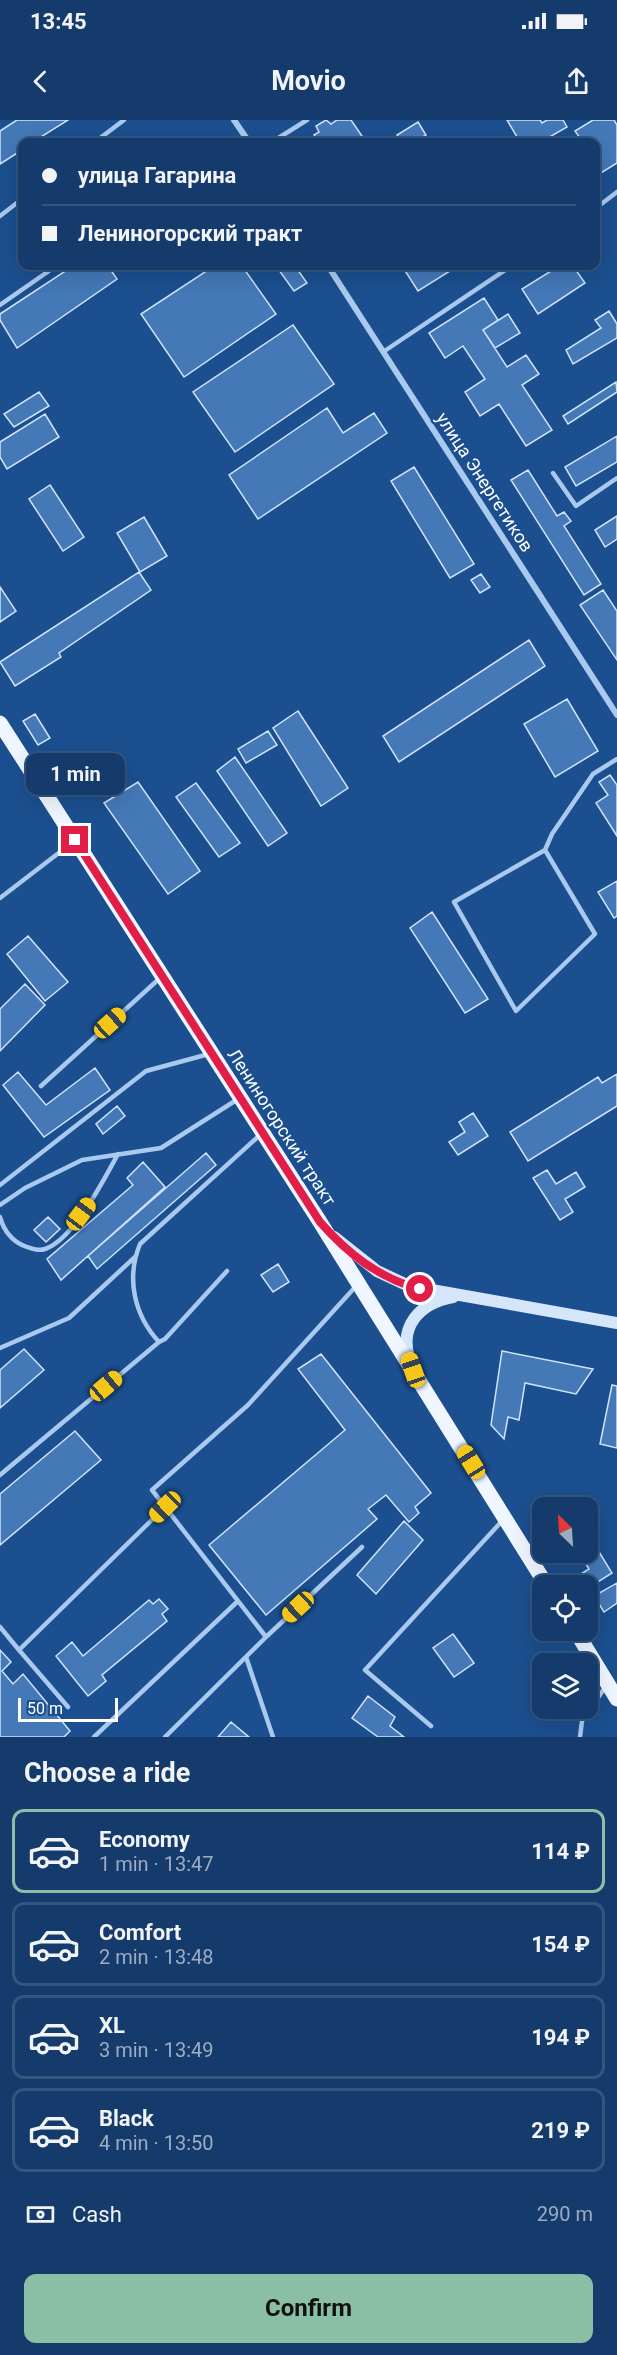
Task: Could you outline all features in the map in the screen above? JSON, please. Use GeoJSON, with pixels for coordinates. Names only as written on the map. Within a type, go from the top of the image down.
{"type":"FeatureCollection","features":[{"type":"Feature","properties":{"kind":"main road","name":"Лениногорский тракт"},"geometry":{"type":"LineString","coordinates":[[0,723],[320,1222],[540,1575]]}},
{"type":"Feature","properties":{"kind":"main road"},"geometry":{"type":"LineString","coordinates":[[582,1641],[617,1699]]}},
{"type":"Feature","properties":{"kind":"street"},"geometry":{"type":"LineString","coordinates":[[234,120],[246,138]]}},
{"type":"Feature","properties":{"kind":"street","name":"улица Энергетиков"},"geometry":{"type":"LineString","coordinates":[[331,270],[617,715]]}},
{"type":"Feature","properties":{"kind":"street"},"geometry":{"type":"LineString","coordinates":[[320,1222],[362,1262],[387,1277],[420,1289],[617,1323]]}},
{"type":"Feature","properties":{"kind":"street"},"geometry":{"type":"LineString","coordinates":[[413,1370],[405,1345],[408,1328],[414,1319],[436,1302],[457,1297],[470,1297]]}},
{"type":"Feature","properties":{"kind":"lane"},"geometry":{"type":"LineString","coordinates":[[100,138],[124,120]]}},
{"type":"Feature","properties":{"kind":"lane"},"geometry":{"type":"LineString","coordinates":[[278,138],[307,120]]}},
{"type":"Feature","properties":{"kind":"lane"},"geometry":{"type":"LineString","coordinates":[[600,205],[617,192]]}},
{"type":"Feature","properties":{"kind":"lane"},"geometry":{"type":"LineString","coordinates":[[0,216],[18,202]]}},
{"type":"Feature","properties":{"kind":"lane"},"geometry":{"type":"LineString","coordinates":[[0,305],[50,270]]}},
{"type":"Feature","properties":{"kind":"lane"},"geometry":{"type":"LineString","coordinates":[[383,352],[505,270]]}},
{"type":"Feature","properties":{"kind":"lane"},"geometry":{"type":"LineString","coordinates":[[553,473],[576,506],[617,478]]}},
{"type":"Feature","properties":{"kind":"lane"},"geometry":{"type":"LineString","coordinates":[[545,849],[595,934],[516,1011],[454,902],[545,849],[552,834],[593,774],[617,759]]}},
{"type":"Feature","properties":{"kind":"lane"},"geometry":{"type":"LineString","coordinates":[[0,898],[75,840]]}},
{"type":"Feature","properties":{"kind":"lane"},"geometry":{"type":"LineString","coordinates":[[41,1086],[162,976]]}},
{"type":"Feature","properties":{"kind":"lane"},"geometry":{"type":"LineString","coordinates":[[0,1185],[146,1071],[212,1053]]}},
{"type":"Feature","properties":{"kind":"lane"},"geometry":{"type":"LineString","coordinates":[[0,1205],[25,1188],[82,1160],[161,1148],[240,1098]]}},
{"type":"Feature","properties":{"kind":"lane"},"geometry":{"type":"LineString","coordinates":[[159,1342],[140,1314],[132,1283],[135,1257],[140,1244],[263,1133]]}},
{"type":"Feature","properties":{"kind":"lane"},"geometry":{"type":"LineString","coordinates":[[0,1217],[3,1227],[20,1245],[43,1250],[53,1245],[96,1194],[118,1154]]}},
{"type":"Feature","properties":{"kind":"lane"},"geometry":{"type":"LineString","coordinates":[[0,1348],[69,1318],[135,1257]]}},
{"type":"Feature","properties":{"kind":"lane"},"geometry":{"type":"LineString","coordinates":[[0,1475],[165,1339],[227,1271]]}},
{"type":"Feature","properties":{"kind":"lane"},"geometry":{"type":"LineString","coordinates":[[266,1637],[152,1490],[248,1405],[358,1283]]}},
{"type":"Feature","properties":{"kind":"lane"},"geometry":{"type":"LineString","coordinates":[[19,1650],[165,1507]]}},
{"type":"Feature","properties":{"kind":"lane"},"geometry":{"type":"LineString","coordinates":[[431,1726],[364,1670],[506,1517]]}},
{"type":"Feature","properties":{"kind":"lane"},"geometry":{"type":"LineString","coordinates":[[165,1737],[266,1637],[362,1547]]}},
{"type":"Feature","properties":{"kind":"lane"},"geometry":{"type":"LineString","coordinates":[[94,1737],[238,1601]]}},
{"type":"Feature","properties":{"kind":"lane"},"geometry":{"type":"LineString","coordinates":[[0,1627],[69,1707]]}},
{"type":"Feature","properties":{"kind":"lane"},"geometry":{"type":"LineString","coordinates":[[246,1657],[273,1737]]}},
{"type":"Feature","properties":{"kind":"lane"},"geometry":{"type":"LineString","coordinates":[[580,1737],[582,1721],[607,1683]]}},
{"type":"Feature","properties":{"kind":"building"},"geometry":{"type":"Polygon","coordinates":[[[17,120],[68,120],[39,138],[18,138],[18,153],[0,164],[0,131],[17,120]]]}},
{"type":"Feature","properties":{"kind":"building"},"geometry":{"type":"Polygon","coordinates":[[[326,120],[331,124],[337,120],[351,120],[362,136],[359,138],[316,138],[314,135],[319,132],[316,126],[326,120]]]}},
{"type":"Feature","properties":{"kind":"building"},"geometry":{"type":"Polygon","coordinates":[[[507,120],[540,120],[542,123],[547,120],[563,120],[567,127],[548,138],[518,138],[507,120]]]}},
{"type":"Feature","properties":{"kind":"building"},"geometry":{"type":"Polygon","coordinates":[[[593,120],[614,120],[617,125],[617,163],[600,174],[600,138],[580,138],[575,131],[593,120]]]}},
{"type":"Feature","properties":{"kind":"building"},"geometry":{"type":"Polygon","coordinates":[[[418,122],[426,135],[421,138],[399,138],[397,135],[418,122]]]}},
{"type":"Feature","properties":{"kind":"building"},"geometry":{"type":"Polygon","coordinates":[[[67,270],[111,270],[117,279],[17,348],[0,320],[0,314],[67,270]]]}},
{"type":"Feature","properties":{"kind":"building"},"geometry":{"type":"Polygon","coordinates":[[[208,270],[245,270],[276,314],[184,377],[141,314],[208,270]]]}},
{"type":"Feature","properties":{"kind":"building"},"geometry":{"type":"Polygon","coordinates":[[[279,270],[298,270],[307,283],[294,291],[279,270]]]}},
{"type":"Feature","properties":{"kind":"building"},"geometry":{"type":"Polygon","coordinates":[[[405,270],[452,270],[418,291],[405,270]]]}},
{"type":"Feature","properties":{"kind":"building"},"geometry":{"type":"Polygon","coordinates":[[[553,270],[576,270],[585,283],[538,314],[522,289],[553,270]]]}},
{"type":"Feature","properties":{"kind":"building"},"geometry":{"type":"Polygon","coordinates":[[[484,298],[498,320],[483,330],[507,367],[526,355],[539,374],[522,385],[552,430],[526,446],[499,404],[480,416],[465,392],[485,379],[463,346],[445,358],[429,333],[484,298]]]}},
{"type":"Feature","properties":{"kind":"building"},"geometry":{"type":"Polygon","coordinates":[[[609,311],[617,324],[617,338],[573,364],[566,350],[601,328],[595,320],[609,311]]]}},
{"type":"Feature","properties":{"kind":"building"},"geometry":{"type":"Polygon","coordinates":[[[508,314],[520,333],[495,348],[483,330],[508,314]]]}},
{"type":"Feature","properties":{"kind":"building"},"geometry":{"type":"Polygon","coordinates":[[[293,325],[334,384],[235,452],[193,392],[293,325]]]}},
{"type":"Feature","properties":{"kind":"building"},"geometry":{"type":"Polygon","coordinates":[[[616,382],[617,392],[568,424],[563,416],[616,382]]]}},
{"type":"Feature","properties":{"kind":"building"},"geometry":{"type":"Polygon","coordinates":[[[39,392],[49,406],[14,427],[4,414],[39,392]]]}},
{"type":"Feature","properties":{"kind":"building"},"geometry":{"type":"Polygon","coordinates":[[[327,408],[343,433],[374,413],[387,433],[258,519],[229,475],[327,408]]]}},
{"type":"Feature","properties":{"kind":"building"},"geometry":{"type":"Polygon","coordinates":[[[45,414],[59,437],[7,469],[0,457],[0,442],[45,414]]]}},
{"type":"Feature","properties":{"kind":"building"},"geometry":{"type":"Polygon","coordinates":[[[617,436],[617,462],[576,486],[565,467],[617,436]]]}},
{"type":"Feature","properties":{"kind":"building"},"geometry":{"type":"Polygon","coordinates":[[[414,467],[474,564],[450,578],[391,481],[414,467]]]}},
{"type":"Feature","properties":{"kind":"building"},"geometry":{"type":"Polygon","coordinates":[[[528,470],[557,516],[564,512],[571,521],[564,526],[601,584],[584,595],[511,480],[528,470]]]}},
{"type":"Feature","properties":{"kind":"building"},"geometry":{"type":"Polygon","coordinates":[[[50,485],[84,537],[63,551],[29,499],[50,485]]]}},
{"type":"Feature","properties":{"kind":"building"},"geometry":{"type":"Polygon","coordinates":[[[617,516],[617,539],[605,547],[595,530],[617,516]]]}},
{"type":"Feature","properties":{"kind":"building"},"geometry":{"type":"Polygon","coordinates":[[[144,517],[167,556],[140,572],[117,533],[144,517]]]}},
{"type":"Feature","properties":{"kind":"building"},"geometry":{"type":"Polygon","coordinates":[[[139,572],[151,590],[59,653],[61,657],[15,686],[0,662],[139,572]]]}},
{"type":"Feature","properties":{"kind":"building"},"geometry":{"type":"Polygon","coordinates":[[[481,574],[490,587],[480,593],[471,580],[481,574]]]}},
{"type":"Feature","properties":{"kind":"building"},"geometry":{"type":"Polygon","coordinates":[[[0,587],[16,611],[0,622],[0,587]]]}},
{"type":"Feature","properties":{"kind":"building"},"geometry":{"type":"Polygon","coordinates":[[[603,590],[617,611],[617,660],[580,605],[603,590]]]}},
{"type":"Feature","properties":{"kind":"building"},"geometry":{"type":"Polygon","coordinates":[[[529,640],[545,666],[399,762],[383,736],[529,640]]]}},
{"type":"Feature","properties":{"kind":"building"},"geometry":{"type":"Polygon","coordinates":[[[567,699],[598,751],[555,777],[524,724],[567,699]]]}},
{"type":"Feature","properties":{"kind":"building"},"geometry":{"type":"Polygon","coordinates":[[[298,711],[348,788],[321,806],[273,728],[298,711]]]}},
{"type":"Feature","properties":{"kind":"building"},"geometry":{"type":"Polygon","coordinates":[[[35,714],[50,738],[38,745],[23,721],[35,714]]]}},
{"type":"Feature","properties":{"kind":"building"},"geometry":{"type":"Polygon","coordinates":[[[268,731],[277,745],[246,763],[238,749],[268,731]]]}},
{"type":"Feature","properties":{"kind":"building"},"geometry":{"type":"Polygon","coordinates":[[[235,757],[287,833],[268,846],[217,771],[235,757]]]}},
{"type":"Feature","properties":{"kind":"building"},"geometry":{"type":"Polygon","coordinates":[[[610,775],[617,785],[617,836],[596,803],[608,795],[599,782],[610,775]]]}},
{"type":"Feature","properties":{"kind":"building"},"geometry":{"type":"Polygon","coordinates":[[[138,782],[200,871],[168,894],[104,803],[138,782]]]}},
{"type":"Feature","properties":{"kind":"building"},"geometry":{"type":"Polygon","coordinates":[[[196,783],[240,843],[219,857],[176,797],[196,783]]]}},
{"type":"Feature","properties":{"kind":"building"},"geometry":{"type":"Polygon","coordinates":[[[617,881],[617,916],[614,918],[598,892],[617,881]]]}},
{"type":"Feature","properties":{"kind":"building"},"geometry":{"type":"Polygon","coordinates":[[[432,912],[488,999],[465,1013],[410,928],[432,912]]]}},
{"type":"Feature","properties":{"kind":"building"},"geometry":{"type":"Polygon","coordinates":[[[28,936],[68,982],[45,1001],[7,954],[28,936]]]}},
{"type":"Feature","properties":{"kind":"building"},"geometry":{"type":"Polygon","coordinates":[[[25,984],[45,1005],[0,1051],[0,1009],[25,984]]]}},
{"type":"Feature","properties":{"kind":"building"},"geometry":{"type":"Polygon","coordinates":[[[95,1068],[110,1090],[44,1137],[3,1085],[18,1072],[46,1105],[95,1068]]]}},
{"type":"Feature","properties":{"kind":"building"},"geometry":{"type":"Polygon","coordinates":[[[617,1074],[617,1106],[528,1161],[510,1132],[598,1077],[602,1083],[617,1074]]]}},
{"type":"Feature","properties":{"kind":"building"},"geometry":{"type":"Polygon","coordinates":[[[117,1106],[125,1116],[103,1134],[96,1124],[117,1106]]]}},
{"type":"Feature","properties":{"kind":"building"},"geometry":{"type":"Polygon","coordinates":[[[473,1113],[488,1136],[458,1155],[449,1142],[465,1132],[459,1122],[473,1113]]]}},
{"type":"Feature","properties":{"kind":"building"},"geometry":{"type":"Polygon","coordinates":[[[206,1153],[216,1165],[97,1269],[88,1256],[206,1153]]]}},
{"type":"Feature","properties":{"kind":"building"},"geometry":{"type":"Polygon","coordinates":[[[143,1162],[165,1187],[61,1280],[47,1259],[133,1185],[127,1178],[143,1162]]]}},
{"type":"Feature","properties":{"kind":"building"},"geometry":{"type":"Polygon","coordinates":[[[547,1170],[556,1184],[576,1172],[585,1187],[565,1199],[573,1212],[560,1220],[533,1178],[547,1170]]]}},
{"type":"Feature","properties":{"kind":"building"},"geometry":{"type":"Polygon","coordinates":[[[48,1217],[60,1229],[46,1242],[34,1230],[48,1217]]]}},
{"type":"Feature","properties":{"kind":"building"},"geometry":{"type":"Polygon","coordinates":[[[278,1264],[289,1282],[273,1292],[261,1275],[278,1264]]]}},
{"type":"Feature","properties":{"kind":"building"},"geometry":{"type":"Polygon","coordinates":[[[24,1349],[44,1370],[0,1408],[0,1370],[24,1349]]]}},
{"type":"Feature","properties":{"kind":"building"},"geometry":{"type":"Polygon","coordinates":[[[502,1351],[593,1369],[576,1394],[525,1383],[519,1420],[508,1417],[504,1439],[491,1425],[502,1351]]]}},
{"type":"Feature","properties":{"kind":"building"},"geometry":{"type":"Polygon","coordinates":[[[321,1354],[431,1493],[415,1507],[419,1513],[409,1522],[386,1495],[368,1509],[377,1519],[266,1615],[209,1545],[345,1430],[298,1369],[321,1354]]]}},
{"type":"Feature","properties":{"kind":"building"},"geometry":{"type":"Polygon","coordinates":[[[612,1385],[617,1386],[617,1448],[600,1444],[612,1385]]]}},
{"type":"Feature","properties":{"kind":"building"},"geometry":{"type":"Polygon","coordinates":[[[75,1431],[101,1460],[0,1545],[0,1494],[75,1431]]]}},
{"type":"Feature","properties":{"kind":"building"},"geometry":{"type":"Polygon","coordinates":[[[404,1521],[423,1540],[376,1594],[357,1575],[404,1521]]]}},
{"type":"Feature","properties":{"kind":"building"},"geometry":{"type":"Polygon","coordinates":[[[598,1550],[612,1573],[598,1582],[598,1575],[581,1574],[589,1569],[585,1563],[598,1563],[598,1550]]]}},
{"type":"Feature","properties":{"kind":"building"},"geometry":{"type":"Polygon","coordinates":[[[617,1583],[617,1603],[604,1612],[598,1602],[598,1594],[617,1583]]]}},
{"type":"Feature","properties":{"kind":"building"},"geometry":{"type":"Polygon","coordinates":[[[159,1599],[168,1609],[162,1614],[167,1621],[102,1675],[106,1681],[88,1696],[56,1656],[72,1642],[83,1656],[149,1600],[153,1604],[159,1599]]]}},
{"type":"Feature","properties":{"kind":"building"},"geometry":{"type":"Polygon","coordinates":[[[453,1634],[474,1663],[454,1677],[433,1648],[453,1634]]]}},
{"type":"Feature","properties":{"kind":"building"},"geometry":{"type":"Polygon","coordinates":[[[0,1650],[11,1662],[2,1671],[13,1684],[23,1674],[70,1731],[64,1737],[0,1737],[0,1650]]]}},
{"type":"Feature","properties":{"kind":"building"},"geometry":{"type":"Polygon","coordinates":[[[368,1696],[395,1717],[390,1726],[404,1737],[378,1737],[352,1718],[368,1696]]]}},
{"type":"Feature","properties":{"kind":"building"},"geometry":{"type":"Polygon","coordinates":[[[231,1722],[249,1737],[218,1737],[231,1722]]]}},
{"type":"Feature","properties":{"kind":"route"},"geometry":{"type":"LineString","coordinates":[[75,840],[320,1222],[333,1237],[362,1262],[387,1277],[420,1289]]}}]}
